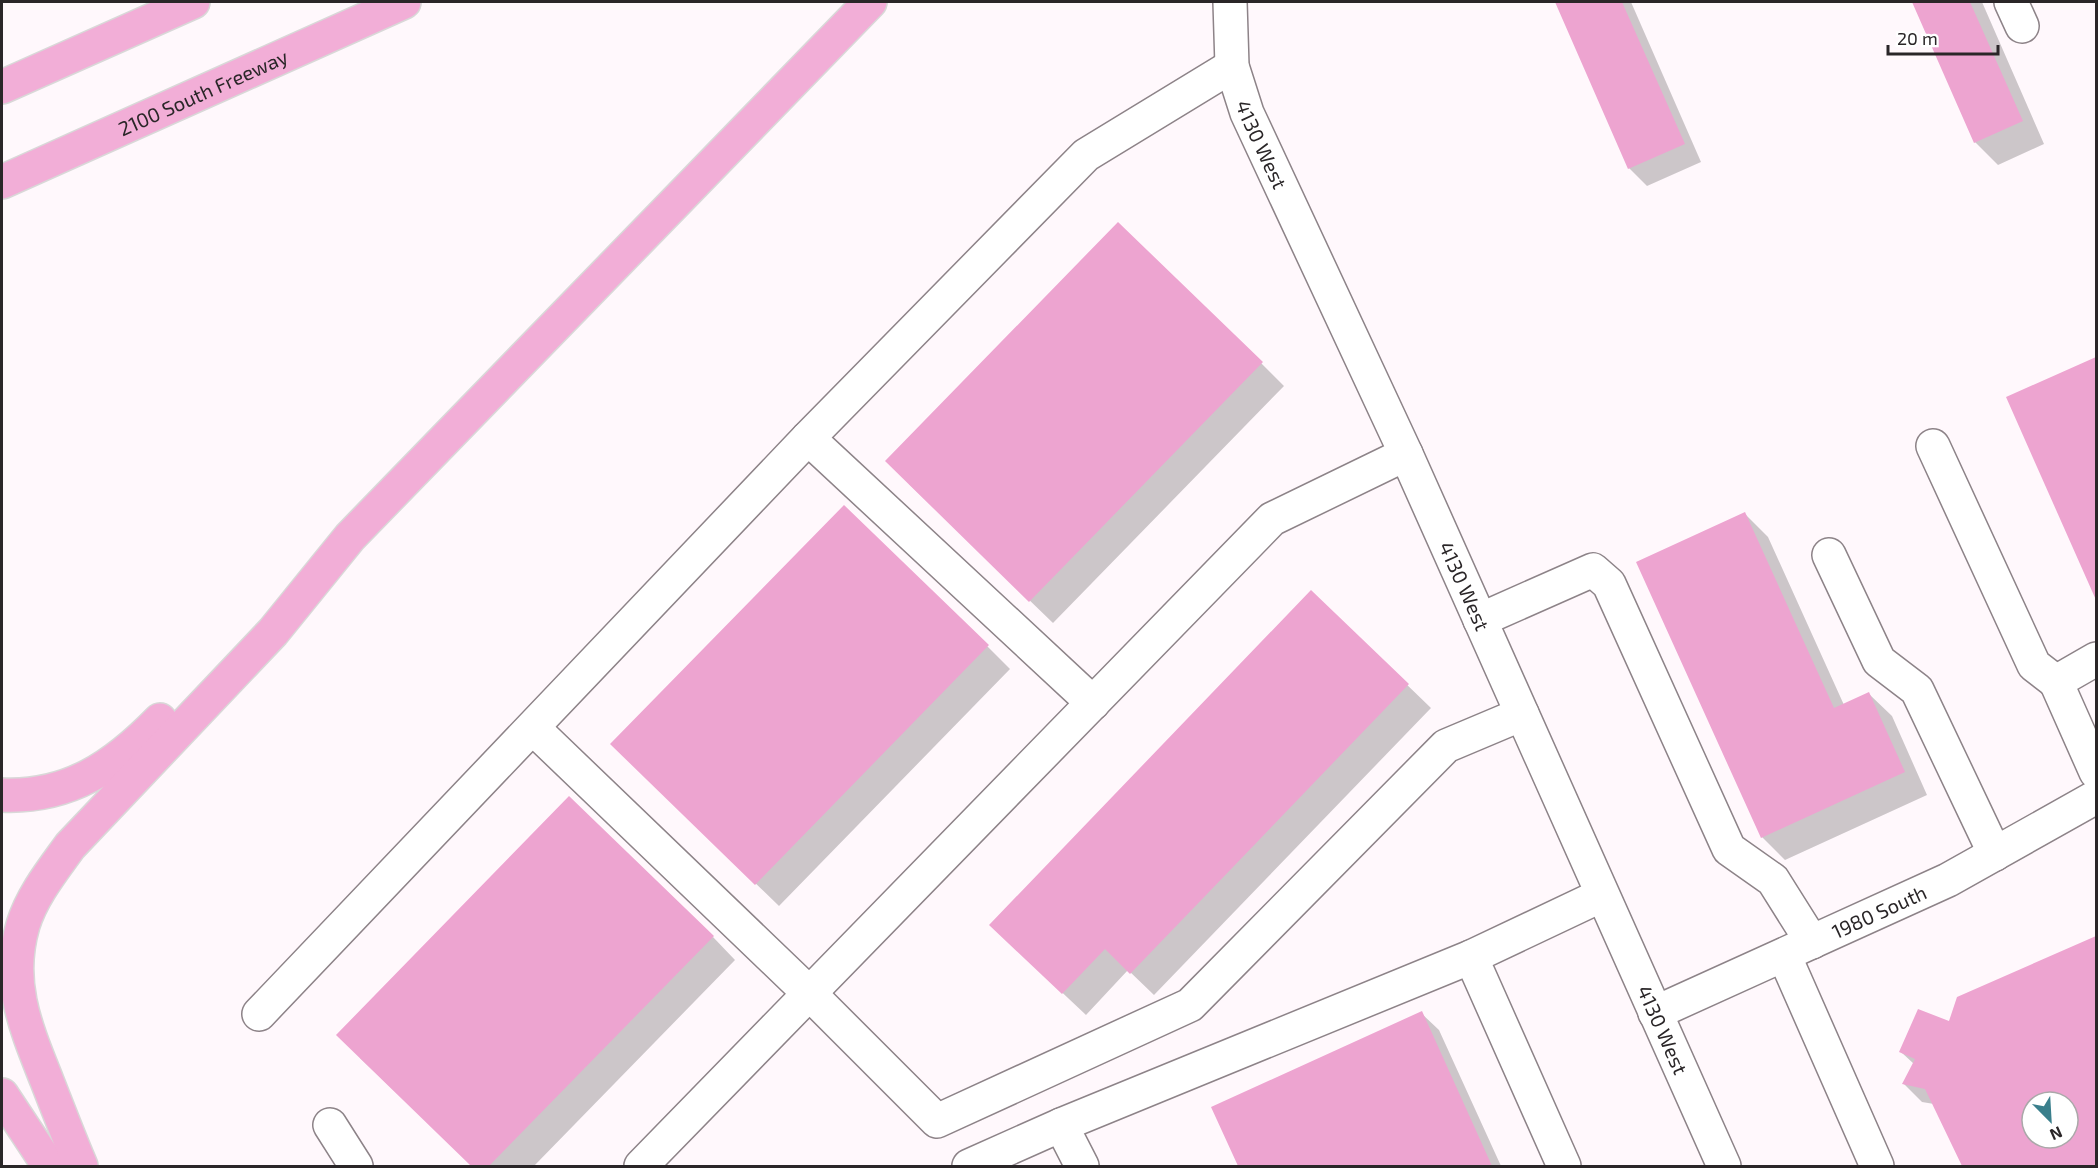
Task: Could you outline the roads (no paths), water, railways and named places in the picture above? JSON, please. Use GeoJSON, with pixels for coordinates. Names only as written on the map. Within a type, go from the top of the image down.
{"type":"FeatureCollection","features":[{"type":"Feature","properties":{"kind":"highway"},"geometry":{"type":"LineString","coordinates":[[2,87],[194,2]]}},
{"type":"Feature","properties":{"kind":"highway","name":"2100 South Freeway"},"geometry":{"type":"LineString","coordinates":[[2,182],[404,2]]}},
{"type":"Feature","properties":{"kind":"highway"},"geometry":{"type":"LineString","coordinates":[[2,795],[29,795],[65,786],[99,771],[126,753],[258,620],[350,537],[870,2]]}},
{"type":"Feature","properties":{"kind":"highway"},"geometry":{"type":"LineString","coordinates":[[81,1167],[24,1025],[18,996],[18,946],[23,925],[33,901],[48,875],[70,846],[273,632],[350,537]]}},
{"type":"Feature","properties":{"kind":"highway"},"geometry":{"type":"LineString","coordinates":[[2,1095],[49,1167]]}},
{"type":"Feature","properties":{"kind":"street","name":"4130 West"},"geometry":{"type":"LineString","coordinates":[[1230,2],[1232,66],[1247,113],[1406,454],[1724,1167]]}},
{"type":"Feature","properties":{"kind":"street"},"geometry":{"type":"LineString","coordinates":[[259,1014],[808,438],[1086,155],[1232,66]]}},
{"type":"Feature","properties":{"kind":"street"},"geometry":{"type":"LineString","coordinates":[[808,438],[1093,703]]}},
{"type":"Feature","properties":{"kind":"street"},"geometry":{"type":"LineString","coordinates":[[1933,446],[2034,665],[2056,682],[2097,772]]}},
{"type":"Feature","properties":{"kind":"street"},"geometry":{"type":"LineString","coordinates":[[641,1167],[1272,519],[1406,454]]}},
{"type":"Feature","properties":{"kind":"street"},"geometry":{"type":"LineString","coordinates":[[1829,555],[1878,661],[1917,690],[1995,854]]}},
{"type":"Feature","properties":{"kind":"street"},"geometry":{"type":"LineString","coordinates":[[1480,620],[1593,570],[1609,584],[1729,849],[1773,880],[1877,1167]]}},
{"type":"Feature","properties":{"kind":"street"},"geometry":{"type":"LineString","coordinates":[[2056,682],[2097,659]]}},
{"type":"Feature","properties":{"kind":"street"},"geometry":{"type":"LineString","coordinates":[[533,728],[810,993],[937,1122],[1190,1005],[1446,746],[1522,714]]}},
{"type":"Feature","properties":{"kind":"street","name":"1980 South"},"geometry":{"type":"LineString","coordinates":[[1655,1013],[1948,880],[2097,797]]}},
{"type":"Feature","properties":{"kind":"street"},"geometry":{"type":"LineString","coordinates":[[969,1167],[1061,1125],[1471,957],[1602,895]]}},
{"type":"Feature","properties":{"kind":"street"},"geometry":{"type":"LineString","coordinates":[[1471,957],[1564,1167]]}},
{"type":"Feature","properties":{"kind":"street"},"geometry":{"type":"LineString","coordinates":[[330,1125],[357,1167]]}},
{"type":"Feature","properties":{"kind":"street"},"geometry":{"type":"LineString","coordinates":[[1061,1125],[1082,1167]]}}]}
